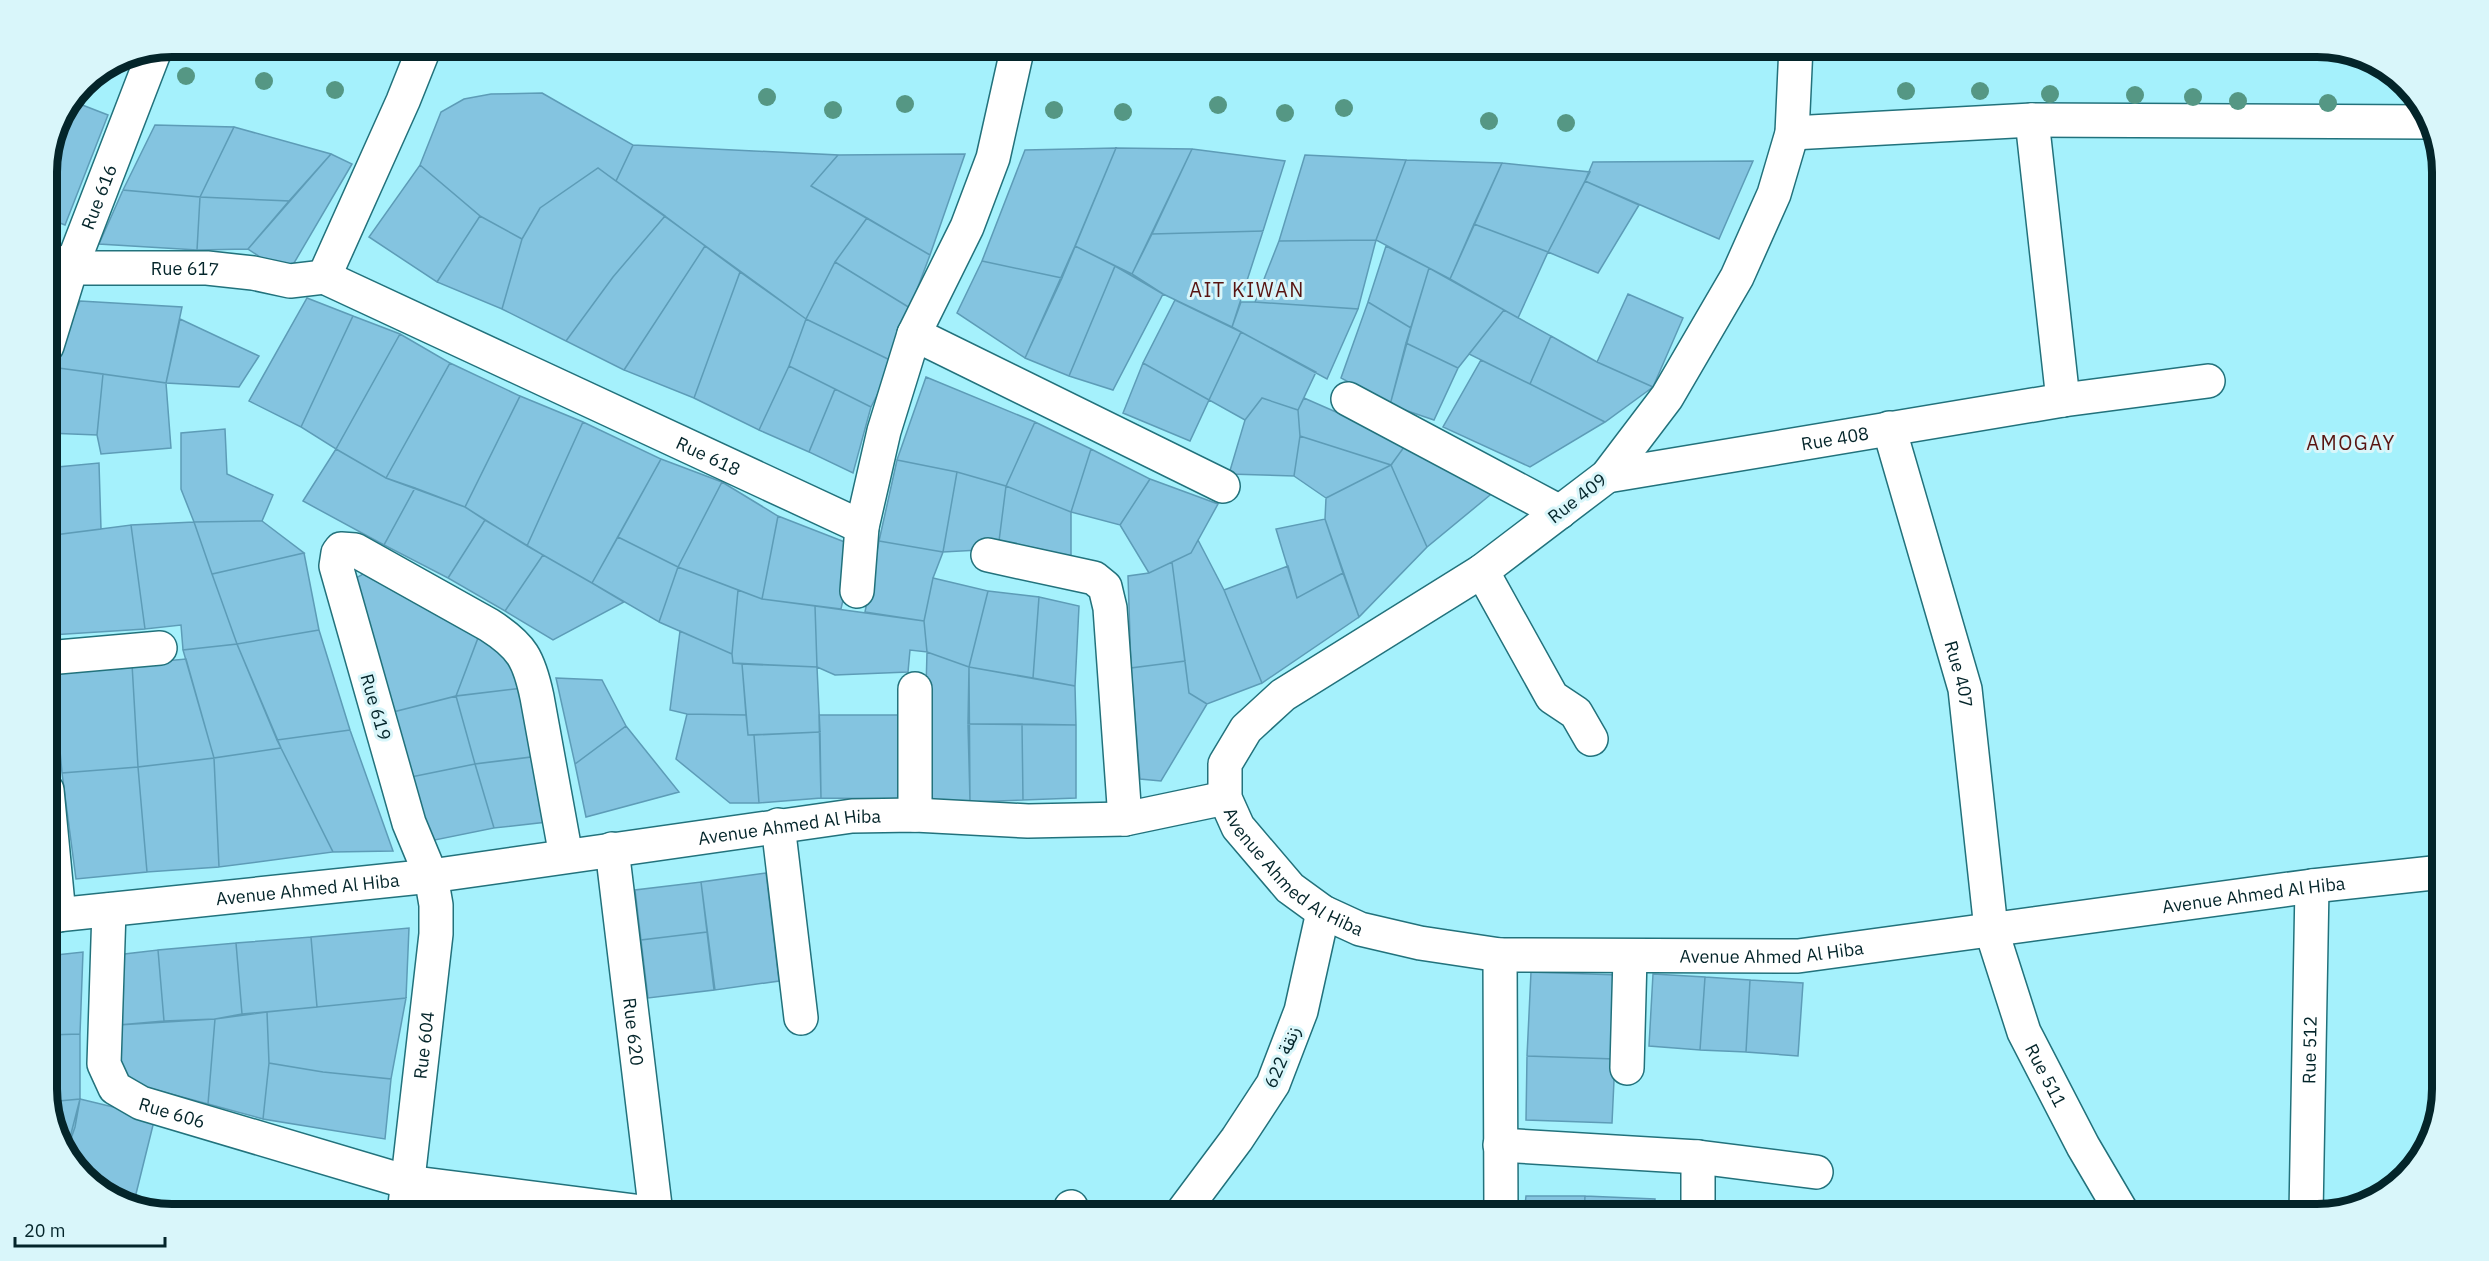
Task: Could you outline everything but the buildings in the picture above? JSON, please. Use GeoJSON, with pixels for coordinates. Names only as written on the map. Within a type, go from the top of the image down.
{"type":"FeatureCollection","features":[{"type":"Feature","properties":{"kind":"street"},"geometry":{"type":"LineString","coordinates":[[324,277],[421,57]]}},
{"type":"Feature","properties":{"kind":"street"},"geometry":{"type":"LineString","coordinates":[[857,591],[862,527],[884,431],[914,334],[967,227],[993,158],[1016,57]]}},
{"type":"Feature","properties":{"kind":"street","name":"Rue 409"},"geometry":{"type":"LineString","coordinates":[[1225,798],[1224,764],[1246,729],[1283,695],[1482,571],[1607,476],[1667,398],[1737,277],[1774,194],[1792,133],[1795,57]]}},
{"type":"Feature","properties":{"kind":"street","name":"Rue 616"},"geometry":{"type":"LineString","coordinates":[[59,263],[152,59]]}},
{"type":"Feature","properties":{"kind":"street"},"geometry":{"type":"LineString","coordinates":[[2032,120],[2063,400]]}},
{"type":"Feature","properties":{"kind":"street"},"geometry":{"type":"LineString","coordinates":[[1792,133],[2032,120],[2420,122]]}},
{"type":"Feature","properties":{"kind":"street","name":"Rue 617"},"geometry":{"type":"LineString","coordinates":[[59,263],[207,268],[290,281],[324,277]]}},
{"type":"Feature","properties":{"kind":"street","name":"Rue 618"},"geometry":{"type":"LineString","coordinates":[[324,277],[862,527]]}},
{"type":"Feature","properties":{"kind":"street"},"geometry":{"type":"LineString","coordinates":[[914,334],[1223,486]]}},
{"type":"Feature","properties":{"kind":"street","name":"Rue 408"},"geometry":{"type":"LineString","coordinates":[[1607,476],[2063,400],[2208,381]]}},
{"type":"Feature","properties":{"kind":"street"},"geometry":{"type":"LineString","coordinates":[[1348,399],[1560,512]]}},
{"type":"Feature","properties":{"kind":"street","name":"Rue 407"},"geometry":{"type":"LineString","coordinates":[[1888,428],[1965,689],[1990,929]]}},
{"type":"Feature","properties":{"kind":"street","name":"Rue 619"},"geometry":{"type":"LineString","coordinates":[[431,876],[409,823],[336,566],[341,549],[355,550],[489,625],[510,638],[524,654],[537,696],[566,856]]}},
{"type":"Feature","properties":{"kind":"street"},"geometry":{"type":"LineString","coordinates":[[988,555],[1094,578],[1105,587],[1110,608],[1125,819]]}},
{"type":"Feature","properties":{"kind":"street"},"geometry":{"type":"LineString","coordinates":[[1482,571],[1552,697],[1576,713],[1591,739]]}},
{"type":"Feature","properties":{"kind":"street"},"geometry":{"type":"LineString","coordinates":[[57,657],[160,648]]}},
{"type":"Feature","properties":{"kind":"street"},"geometry":{"type":"LineString","coordinates":[[915,689],[915,815]]}},
{"type":"Feature","properties":{"kind":"street","name":"Avenue Ahmed Al Hiba"},"geometry":{"type":"LineString","coordinates":[[57,915],[431,876],[852,816],[915,815],[1028,821],[1125,819],[1225,798],[1238,827],[1290,888],[1323,912],[1360,929],[1420,943],[1500,955],[1798,956],[2312,886],[2432,873]]}},
{"type":"Feature","properties":{"kind":"street"},"geometry":{"type":"LineString","coordinates":[[778,825],[801,1018]]}},
{"type":"Feature","properties":{"kind":"street","name":"Rue 620"},"geometry":{"type":"LineString","coordinates":[[612,849],[656,1204]]}},
{"type":"Feature","properties":{"kind":"street","name":"Rue 604"},"geometry":{"type":"LineString","coordinates":[[405,1204],[436,934],[436,906],[431,876]]}},
{"type":"Feature","properties":{"kind":"street","name":"Rue 512"},"geometry":{"type":"LineString","coordinates":[[2306,1204],[2312,886]]}},
{"type":"Feature","properties":{"kind":"street","name":"Rue 606"},"geometry":{"type":"LineString","coordinates":[[109,910],[104,1064],[115,1088],[141,1104],[406,1182]]}},
{"type":"Feature","properties":{"kind":"street","name":"زنقة 622"},"geometry":{"type":"LineString","coordinates":[[1189,1204],[1237,1139],[1273,1084],[1301,1011],[1323,912]]}},
{"type":"Feature","properties":{"kind":"street","name":"Rue 511"},"geometry":{"type":"LineString","coordinates":[[1990,929],[2025,1032],[2117,1204]]}},
{"type":"Feature","properties":{"kind":"street"},"geometry":{"type":"LineString","coordinates":[[1500,955],[1501,1204]]}},
{"type":"Feature","properties":{"kind":"street"},"geometry":{"type":"LineString","coordinates":[[1627,1068],[1630,957]]}},
{"type":"Feature","properties":{"kind":"street"},"geometry":{"type":"LineString","coordinates":[[1500,1145],[1698,1157],[1816,1172]]}},
{"type":"Feature","properties":{"kind":"street"},"geometry":{"type":"LineString","coordinates":[[1698,1157],[1698,1204]]}},
{"type":"Feature","properties":{"kind":"street","name":"Rue 620"},"geometry":{"type":"LineString","coordinates":[[406,1182],[579,1204]]}},
{"type":"Feature","properties":{"kind":"district","name":"AIT KIWAN"},"geometry":{"type":"Point","coordinates":[1247,289]}},
{"type":"Feature","properties":{"kind":"district","name":"AMOGAY"},"geometry":{"type":"Point","coordinates":[2351,442]}}]}
